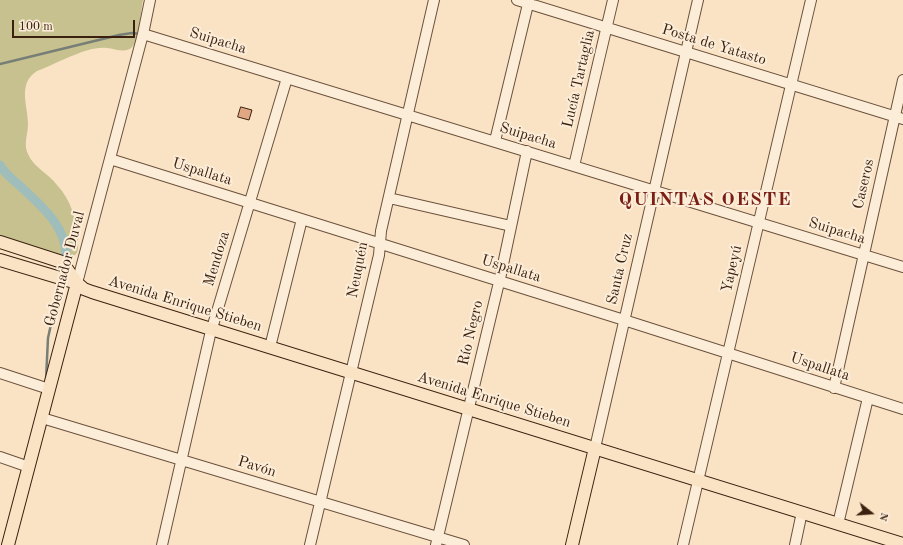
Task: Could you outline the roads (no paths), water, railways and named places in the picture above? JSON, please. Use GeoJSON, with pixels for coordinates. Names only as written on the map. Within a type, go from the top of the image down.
{"type":"FeatureCollection","features":[{"type":"Feature","properties":{"kind":"main road","name":"Avenida Enrique Stieben"},"geometry":{"type":"LineString","coordinates":[[0,242],[62,262],[77,283],[84,289],[92,292],[903,544]]}},
{"type":"Feature","properties":{"kind":"main road","name":"Avenida Enrique Stieben"},"geometry":{"type":"LineString","coordinates":[[0,260],[77,283]]}},
{"type":"Feature","properties":{"kind":"main road","name":"Gobernador Duval"},"geometry":{"type":"LineString","coordinates":[[7,544],[29,467],[77,283]]}},
{"type":"Feature","properties":{"kind":"main road","name":"Santa Cruz"},"geometry":{"type":"LineString","coordinates":[[572,545],[595,448]]}},
{"type":"Feature","properties":{"kind":"street","name":"Gobernador Duval"},"geometry":{"type":"LineString","coordinates":[[77,283],[143,34],[150,0]]}},
{"type":"Feature","properties":{"kind":"street","name":"Neuquén"},"geometry":{"type":"LineString","coordinates":[[310,545],[379,255],[381,231],[434,0]]}},
{"type":"Feature","properties":{"kind":"street","name":"Posta de Yatasto"},"geometry":{"type":"LineString","coordinates":[[517,0],[528,2],[606,28],[899,118]]}},
{"type":"Feature","properties":{"kind":"street","name":"Lucía Tartaglia"},"geometry":{"type":"LineString","coordinates":[[574,166],[613,0]]}},
{"type":"Feature","properties":{"kind":"street","name":"Santa Cruz"},"geometry":{"type":"LineString","coordinates":[[595,448],[698,0]]}},
{"type":"Feature","properties":{"kind":"street","name":"Yapeyú"},"geometry":{"type":"LineString","coordinates":[[683,545],[810,0]]}},
{"type":"Feature","properties":{"kind":"street"},"geometry":{"type":"LineString","coordinates":[[496,141],[528,2]]}},
{"type":"Feature","properties":{"kind":"street","name":"Suipacha"},"geometry":{"type":"LineString","coordinates":[[143,34],[903,267]]}},
{"type":"Feature","properties":{"kind":"street","name":"Mendoza"},"geometry":{"type":"LineString","coordinates":[[162,545],[212,329],[287,78]]}},
{"type":"Feature","properties":{"kind":"street","name":"Caseros"},"geometry":{"type":"LineString","coordinates":[[834,388],[864,255],[899,118],[903,80]]}},
{"type":"Feature","properties":{"kind":"street","name":"Río Negro"},"geometry":{"type":"LineString","coordinates":[[437,541],[499,280],[527,151]]}},
{"type":"Feature","properties":{"kind":"street","name":"Uspallata"},"geometry":{"type":"LineString","coordinates":[[110,159],[499,280],[903,409]]}},
{"type":"Feature","properties":{"kind":"street"},"geometry":{"type":"LineString","coordinates":[[389,198],[511,226]]}},
{"type":"Feature","properties":{"kind":"street"},"geometry":{"type":"LineString","coordinates":[[270,347],[302,219]]}},
{"type":"Feature","properties":{"kind":"street"},"geometry":{"type":"LineString","coordinates":[[0,373],[49,389]]}},
{"type":"Feature","properties":{"kind":"street"},"geometry":{"type":"LineString","coordinates":[[838,524],[868,398]]}},
{"type":"Feature","properties":{"kind":"street","name":"Pavón"},"geometry":{"type":"LineString","coordinates":[[42,418],[320,502],[437,541],[464,545]]}},
{"type":"Feature","properties":{"kind":"street"},"geometry":{"type":"LineString","coordinates":[[0,457],[29,467]]}},
{"type":"Feature","properties":{"kind":"street"},"geometry":{"type":"LineString","coordinates":[[794,545],[802,512]]}},
{"type":"Feature","properties":{"kind":"waterway"},"geometry":{"type":"LineString","coordinates":[[0,64],[119,35],[132,33],[141,34]]}},
{"type":"Feature","properties":{"kind":"waterway"},"geometry":{"type":"LineString","coordinates":[[0,165],[6,173],[51,217],[62,235],[66,257]]}},
{"type":"Feature","properties":{"kind":"waterway"},"geometry":{"type":"LineString","coordinates":[[46,380],[48,338],[59,288]]}},
{"type":"Feature","properties":{"kind":"district","name":"QUINTAS OESTE"},"geometry":{"type":"Point","coordinates":[705,200]}}]}
